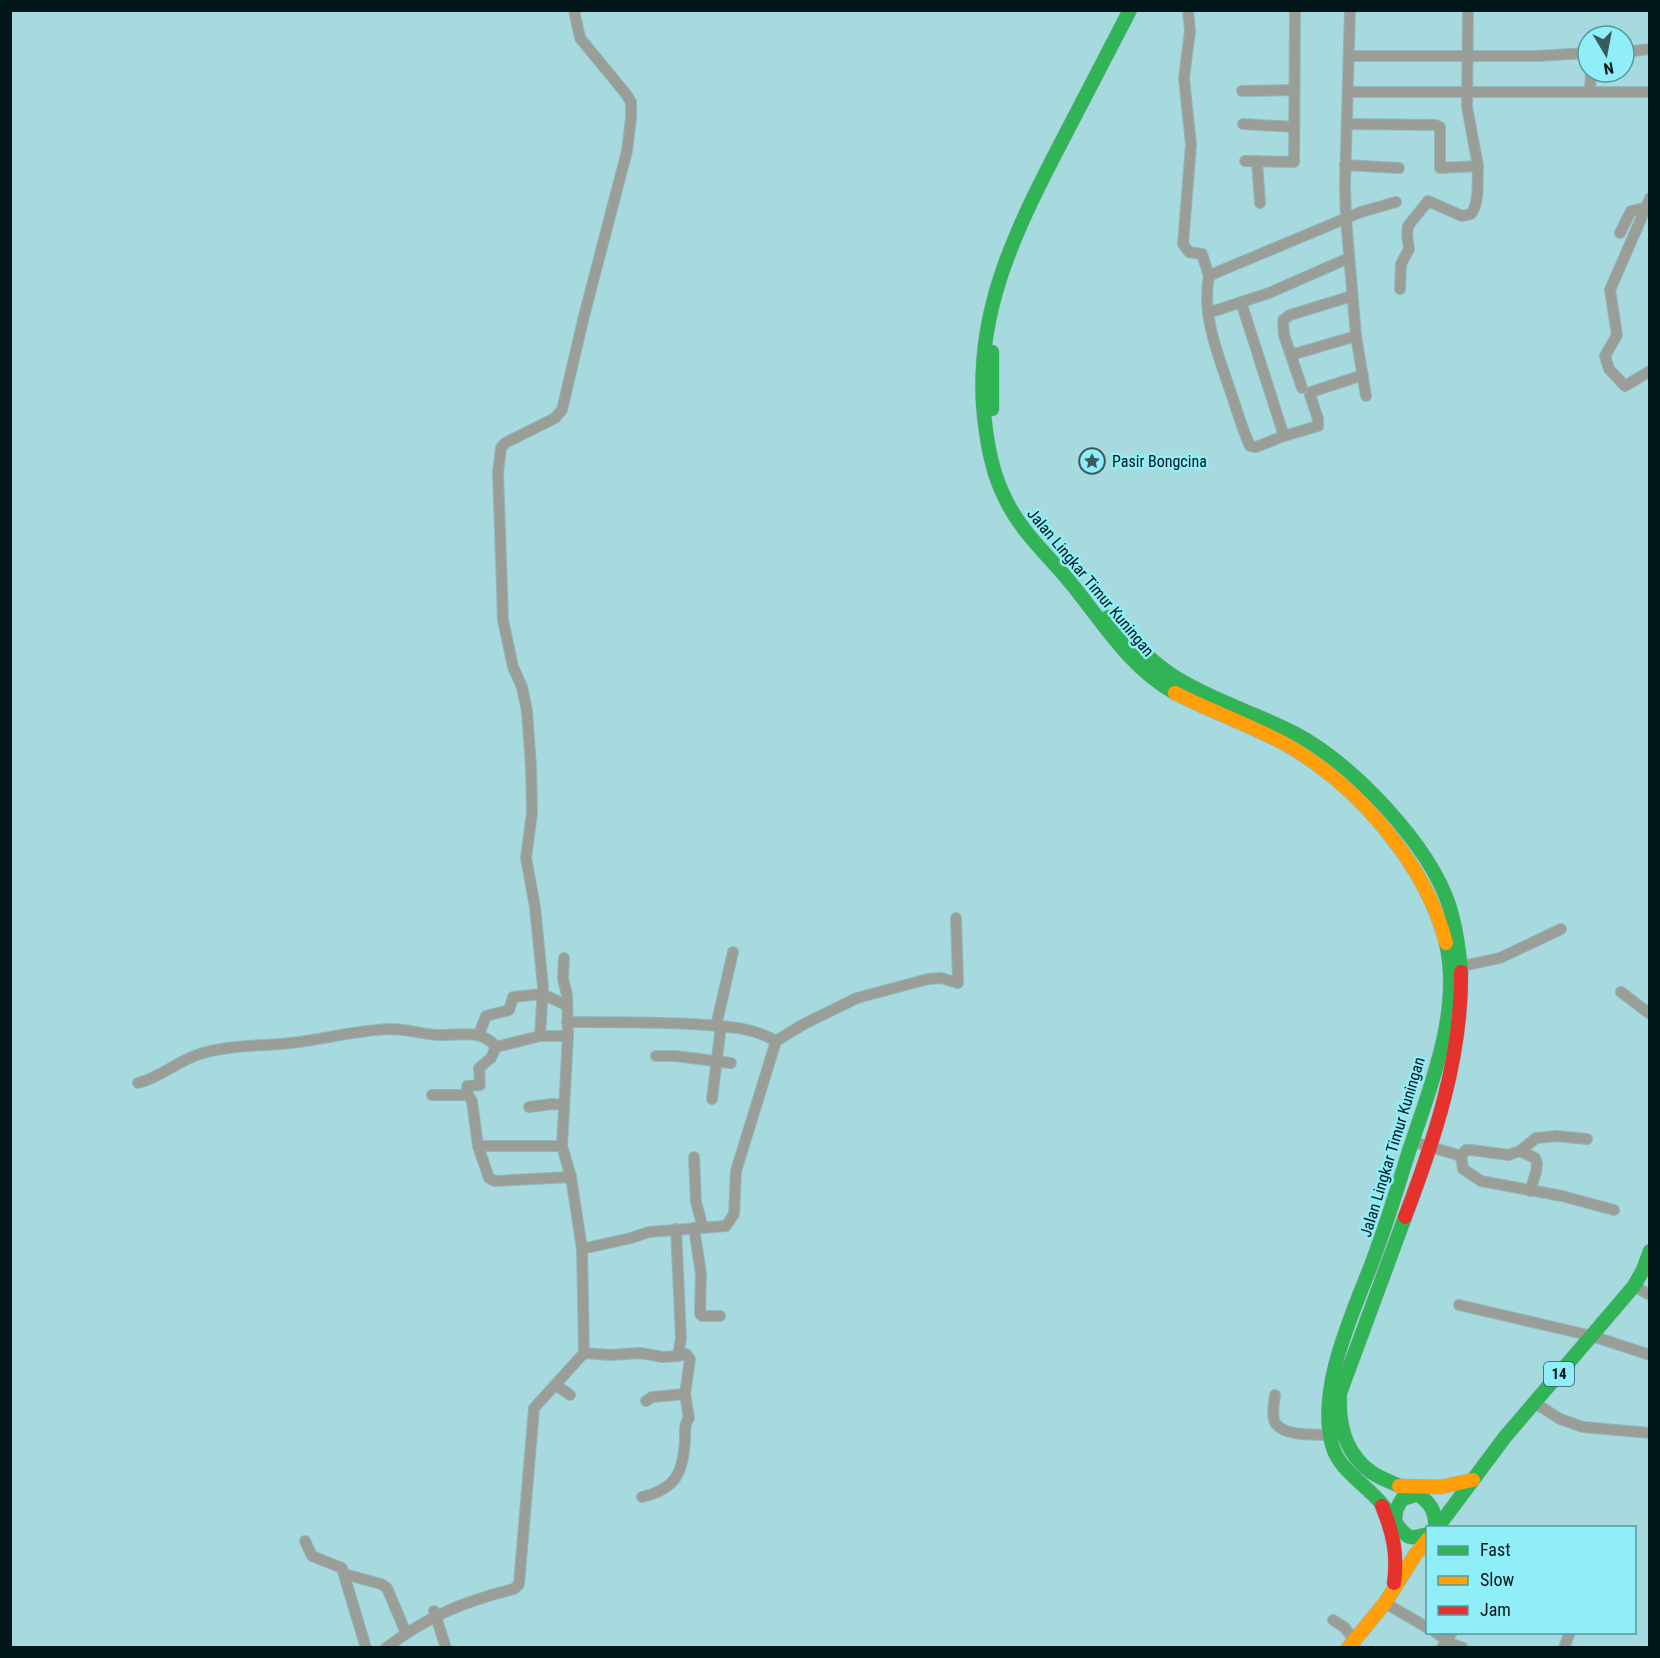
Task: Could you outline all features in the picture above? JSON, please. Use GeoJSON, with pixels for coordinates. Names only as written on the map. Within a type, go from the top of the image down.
{"type":"FeatureCollection","features":[{"type":"Feature","properties":{"kind":"main road","name":"Jalan Lingkar Timur Kuningan"},"geometry":{"type":"LineString","coordinates":[[1130,10],[1040,181],[1004,263],[988,317],[981,372],[986,436],[994,465],[1013,514],[1073,585],[1124,652],[1165,687],[1255,728],[1315,763],[1387,832],[1417,875],[1430,898],[1443,930],[1448,952],[1450,982],[1444,1030],[1429,1094],[1332,1379],[1329,1398],[1329,1435],[1335,1453],[1361,1484],[1372,1493],[1404,1533],[1411,1537],[1426,1534]]}},
{"type":"Feature","properties":{"kind":"main road","name":"Jalan Lingkar Timur Kuningan"},"geometry":{"type":"LineString","coordinates":[[1141,10],[1081,118],[1014,265],[997,320],[991,357],[993,423],[1010,487],[1020,506],[1034,526],[1063,557],[1114,624],[1163,669],[1192,687],[1296,734],[1338,762],[1409,836],[1432,869],[1444,892],[1453,918],[1463,966],[1463,990],[1457,1045],[1431,1148],[1340,1393],[1339,1409],[1341,1429],[1362,1464],[1392,1484],[1418,1494],[1431,1504],[1437,1513],[1436,1526]]}},
{"type":"Feature","properties":{"kind":"main road","name":"14"},"geometry":{"type":"LineString","coordinates":[[1437,1526],[1505,1437],[1634,1286],[1650,1251]]}},
{"type":"Feature","properties":{"kind":"main road"},"geometry":{"type":"LineString","coordinates":[[1372,1493],[1381,1495],[1392,1484],[1440,1487],[1473,1480]]}},
{"type":"Feature","properties":{"kind":"main road"},"geometry":{"type":"LineString","coordinates":[[1395,1521],[1396,1510],[1402,1499],[1418,1494]]}},
{"type":"Feature","properties":{"kind":"main road"},"geometry":{"type":"LineString","coordinates":[[1382,1506],[1394,1530],[1397,1558],[1393,1591]]}},
{"type":"Feature","properties":{"kind":"main road"},"geometry":{"type":"LineString","coordinates":[[1351,1643],[1385,1603],[1426,1541]]}},
{"type":"Feature","properties":{"kind":"street"},"geometry":{"type":"LineString","coordinates":[[540,1036],[542,994],[535,907],[526,858],[532,813],[529,735],[523,695],[513,667],[503,620],[498,472],[501,448],[506,443],[555,417],[562,410],[627,151],[631,102],[615,78],[580,38],[574,10]]}},
{"type":"Feature","properties":{"kind":"street"},"geometry":{"type":"LineString","coordinates":[[1188,10],[1189,44],[1184,78],[1191,145],[1183,244],[1189,252],[1202,254],[1209,276],[1208,314],[1219,357],[1250,446],[1256,447],[1318,426],[1311,392],[1363,375]]}},
{"type":"Feature","properties":{"kind":"street"},"geometry":{"type":"LineString","coordinates":[[1245,161],[1294,162],[1295,10]]}},
{"type":"Feature","properties":{"kind":"street"},"geometry":{"type":"LineString","coordinates":[[1350,10],[1345,165],[1346,219],[1356,336],[1366,396]]}},
{"type":"Feature","properties":{"kind":"street"},"geometry":{"type":"LineString","coordinates":[[1400,289],[1401,264],[1409,249],[1408,226],[1428,201],[1462,216],[1471,214],[1474,210],[1478,166],[1467,107],[1468,10]]}},
{"type":"Feature","properties":{"kind":"street"},"geometry":{"type":"LineString","coordinates":[[1349,56],[1537,56],[1576,54]]}},
{"type":"Feature","properties":{"kind":"street"},"geometry":{"type":"LineString","coordinates":[[1590,84],[1590,92]]}},
{"type":"Feature","properties":{"kind":"street"},"geometry":{"type":"LineString","coordinates":[[1242,91],[1294,90]]}},
{"type":"Feature","properties":{"kind":"street"},"geometry":{"type":"LineString","coordinates":[[1348,92],[1650,92]]}},
{"type":"Feature","properties":{"kind":"street"},"geometry":{"type":"LineString","coordinates":[[1243,124],[1294,127]]}},
{"type":"Feature","properties":{"kind":"street"},"geometry":{"type":"LineString","coordinates":[[1347,124],[1436,124],[1440,127],[1441,135],[1440,168],[1478,166]]}},
{"type":"Feature","properties":{"kind":"street"},"geometry":{"type":"LineString","coordinates":[[1257,161],[1260,203]]}},
{"type":"Feature","properties":{"kind":"street"},"geometry":{"type":"LineString","coordinates":[[1345,165],[1399,168]]}},
{"type":"Feature","properties":{"kind":"street"},"geometry":{"type":"LineString","coordinates":[[1209,276],[1346,219],[1396,202]]}},
{"type":"Feature","properties":{"kind":"street"},"geometry":{"type":"LineString","coordinates":[[1620,233],[1631,211],[1647,203]]}},
{"type":"Feature","properties":{"kind":"street"},"geometry":{"type":"LineString","coordinates":[[1647,203],[1610,290],[1617,335],[1605,356],[1609,369],[1625,386],[1650,371]]}},
{"type":"Feature","properties":{"kind":"street"},"geometry":{"type":"LineString","coordinates":[[1208,314],[1269,293],[1349,258]]}},
{"type":"Feature","properties":{"kind":"street"},"geometry":{"type":"LineString","coordinates":[[1302,388],[1282,320],[1290,315],[1352,296]]}},
{"type":"Feature","properties":{"kind":"street"},"geometry":{"type":"LineString","coordinates":[[1241,302],[1284,436]]}},
{"type":"Feature","properties":{"kind":"street"},"geometry":{"type":"LineString","coordinates":[[1291,355],[1356,336]]}},
{"type":"Feature","properties":{"kind":"street"},"geometry":{"type":"LineString","coordinates":[[582,1249],[649,1232],[726,1226],[734,1214],[736,1171],[776,1041],[804,1024],[857,998],[928,979],[941,978],[958,983],[956,918]]}},
{"type":"Feature","properties":{"kind":"street"},"geometry":{"type":"LineString","coordinates":[[1463,966],[1500,958],[1561,929]]}},
{"type":"Feature","properties":{"kind":"street"},"geometry":{"type":"LineString","coordinates":[[712,1099],[719,1026],[733,952]]}},
{"type":"Feature","properties":{"kind":"street"},"geometry":{"type":"LineString","coordinates":[[386,1647],[435,1612],[514,1589],[519,1584],[534,1408],[584,1353],[582,1249],[572,1177],[562,1146],[568,1036],[567,995],[563,979],[564,958]]}},
{"type":"Feature","properties":{"kind":"street"},"geometry":{"type":"LineString","coordinates":[[1622,992],[1650,1014]]}},
{"type":"Feature","properties":{"kind":"street"},"geometry":{"type":"LineString","coordinates":[[479,1034],[486,1016],[509,1010],[513,997],[542,994],[566,1005]]}},
{"type":"Feature","properties":{"kind":"street"},"geometry":{"type":"LineString","coordinates":[[567,1022],[656,1022],[719,1026],[763,1033],[776,1041]]}},
{"type":"Feature","properties":{"kind":"street"},"geometry":{"type":"LineString","coordinates":[[138,1083],[151,1080],[190,1058],[228,1048],[293,1042],[357,1031],[395,1029],[438,1035],[479,1034],[489,1038],[496,1047]]}},
{"type":"Feature","properties":{"kind":"street"},"geometry":{"type":"LineString","coordinates":[[496,1047],[540,1036],[568,1036]]}},
{"type":"Feature","properties":{"kind":"street"},"geometry":{"type":"LineString","coordinates":[[496,1047],[491,1058],[479,1068],[480,1085],[467,1086],[468,1095],[472,1101],[478,1146],[491,1180],[572,1177]]}},
{"type":"Feature","properties":{"kind":"street"},"geometry":{"type":"LineString","coordinates":[[656,1056],[731,1063]]}},
{"type":"Feature","properties":{"kind":"street"},"geometry":{"type":"LineString","coordinates":[[432,1095],[468,1095]]}},
{"type":"Feature","properties":{"kind":"street"},"geometry":{"type":"LineString","coordinates":[[529,1107],[564,1105]]}},
{"type":"Feature","properties":{"kind":"street"},"geometry":{"type":"LineString","coordinates":[[1587,1139],[1556,1136],[1536,1138],[1520,1150],[1508,1155],[1466,1150],[1461,1156],[1463,1169],[1481,1181],[1562,1196],[1614,1210]]}},
{"type":"Feature","properties":{"kind":"street"},"geometry":{"type":"LineString","coordinates":[[1414,1142],[1461,1156]]}},
{"type":"Feature","properties":{"kind":"street"},"geometry":{"type":"LineString","coordinates":[[478,1146],[562,1146]]}},
{"type":"Feature","properties":{"kind":"street"},"geometry":{"type":"LineString","coordinates":[[1520,1150],[1534,1158],[1537,1164],[1530,1191]]}},
{"type":"Feature","properties":{"kind":"street"},"geometry":{"type":"LineString","coordinates":[[694,1157],[701,1274],[700,1314],[720,1316]]}},
{"type":"Feature","properties":{"kind":"street"},"geometry":{"type":"LineString","coordinates":[[676,1229],[681,1338],[678,1356]]}},
{"type":"Feature","properties":{"kind":"street"},"geometry":{"type":"LineString","coordinates":[[1634,1286],[1650,1295]]}},
{"type":"Feature","properties":{"kind":"street"},"geometry":{"type":"LineString","coordinates":[[1459,1305],[1592,1336],[1650,1355]]}},
{"type":"Feature","properties":{"kind":"street"},"geometry":{"type":"LineString","coordinates":[[584,1353],[610,1355],[640,1353],[663,1357],[686,1354],[690,1359],[685,1394],[689,1418],[685,1423],[684,1455],[680,1473],[667,1487],[642,1497]]}},
{"type":"Feature","properties":{"kind":"street"},"geometry":{"type":"LineString","coordinates":[[556,1385],[570,1395]]}},
{"type":"Feature","properties":{"kind":"street"},"geometry":{"type":"LineString","coordinates":[[646,1401],[652,1397],[685,1394]]}},
{"type":"Feature","properties":{"kind":"street"},"geometry":{"type":"LineString","coordinates":[[1275,1395],[1274,1422],[1277,1426],[1298,1434],[1329,1435]]}},
{"type":"Feature","properties":{"kind":"street"},"geometry":{"type":"LineString","coordinates":[[1535,1403],[1560,1419],[1582,1427],[1650,1432]]}},
{"type":"Feature","properties":{"kind":"street"},"geometry":{"type":"LineString","coordinates":[[305,1541],[312,1556],[341,1566],[366,1647]]}},
{"type":"Feature","properties":{"kind":"street"},"geometry":{"type":"LineString","coordinates":[[344,1574],[381,1584],[387,1588],[406,1633]]}},
{"type":"Feature","properties":{"kind":"street"},"geometry":{"type":"LineString","coordinates":[[1385,1603],[1426,1627]]}},
{"type":"Feature","properties":{"kind":"street"},"geometry":{"type":"LineString","coordinates":[[435,1612],[446,1647]]}},
{"type":"Feature","properties":{"kind":"street"},"geometry":{"type":"LineString","coordinates":[[1333,1620],[1344,1627],[1351,1643]]}},
{"type":"Feature","properties":{"kind":"street"},"geometry":{"type":"LineString","coordinates":[[1447,1640],[1463,1647]]}},
{"type":"Feature","properties":{"kind":"traffic: fast"},"geometry":{"type":"LineString","coordinates":[[1130,10],[1045,174],[1013,244],[990,315],[984,353],[982,391],[992,464],[1000,488],[1017,520],[1130,657],[1175,693]]}},
{"type":"Feature","properties":{"kind":"traffic: fast"},"geometry":{"type":"LineString","coordinates":[[992,352],[992,409]]}},
{"type":"Feature","properties":{"kind":"traffic: fast"},"geometry":{"type":"LineString","coordinates":[[1108,617],[1161,668],[1173,676],[1208,695],[1296,734],[1341,765],[1364,785],[1406,832],[1439,881],[1454,922],[1461,972]]}},
{"type":"Feature","properties":{"kind":"traffic: fast"},"geometry":{"type":"LineString","coordinates":[[1426,1535],[1417,1537],[1406,1535],[1375,1496],[1341,1463],[1333,1448],[1329,1427],[1329,1404],[1332,1380],[1345,1333],[1386,1224],[1441,1049],[1450,995],[1450,969],[1446,943]]}},
{"type":"Feature","properties":{"kind":"traffic: fast"},"geometry":{"type":"LineString","coordinates":[[1405,1217],[1340,1393],[1340,1415],[1345,1437],[1355,1456],[1371,1472],[1423,1498],[1434,1515],[1435,1526]]}},
{"type":"Feature","properties":{"kind":"traffic: fast"},"geometry":{"type":"LineString","coordinates":[[1438,1526],[1505,1437],[1634,1286],[1650,1251]]}},
{"type":"Feature","properties":{"kind":"traffic: fast"},"geometry":{"type":"LineString","coordinates":[[1395,1521],[1396,1510],[1402,1499],[1418,1494]]}},
{"type":"Feature","properties":{"kind":"traffic: slow"},"geometry":{"type":"LineString","coordinates":[[1175,693],[1287,745],[1339,782],[1363,804],[1385,829],[1423,884],[1446,943]]}},
{"type":"Feature","properties":{"kind":"traffic: slow"},"geometry":{"type":"LineString","coordinates":[[1399,1486],[1440,1487],[1473,1480]]}},
{"type":"Feature","properties":{"kind":"traffic: slow"},"geometry":{"type":"LineString","coordinates":[[1348,1648],[1385,1603],[1426,1541]]}},
{"type":"Feature","properties":{"kind":"traffic: jam"},"geometry":{"type":"LineString","coordinates":[[1405,1217],[1427,1157],[1445,1097],[1457,1035],[1461,972]]}},
{"type":"Feature","properties":{"kind":"traffic: jam"},"geometry":{"type":"LineString","coordinates":[[1382,1506],[1394,1544],[1394,1583]]}},
{"type":"Feature","properties":{"kind":"place","name":"Pasir Bongcina"},"geometry":{"type":"Point","coordinates":[1092,461]}}]}
